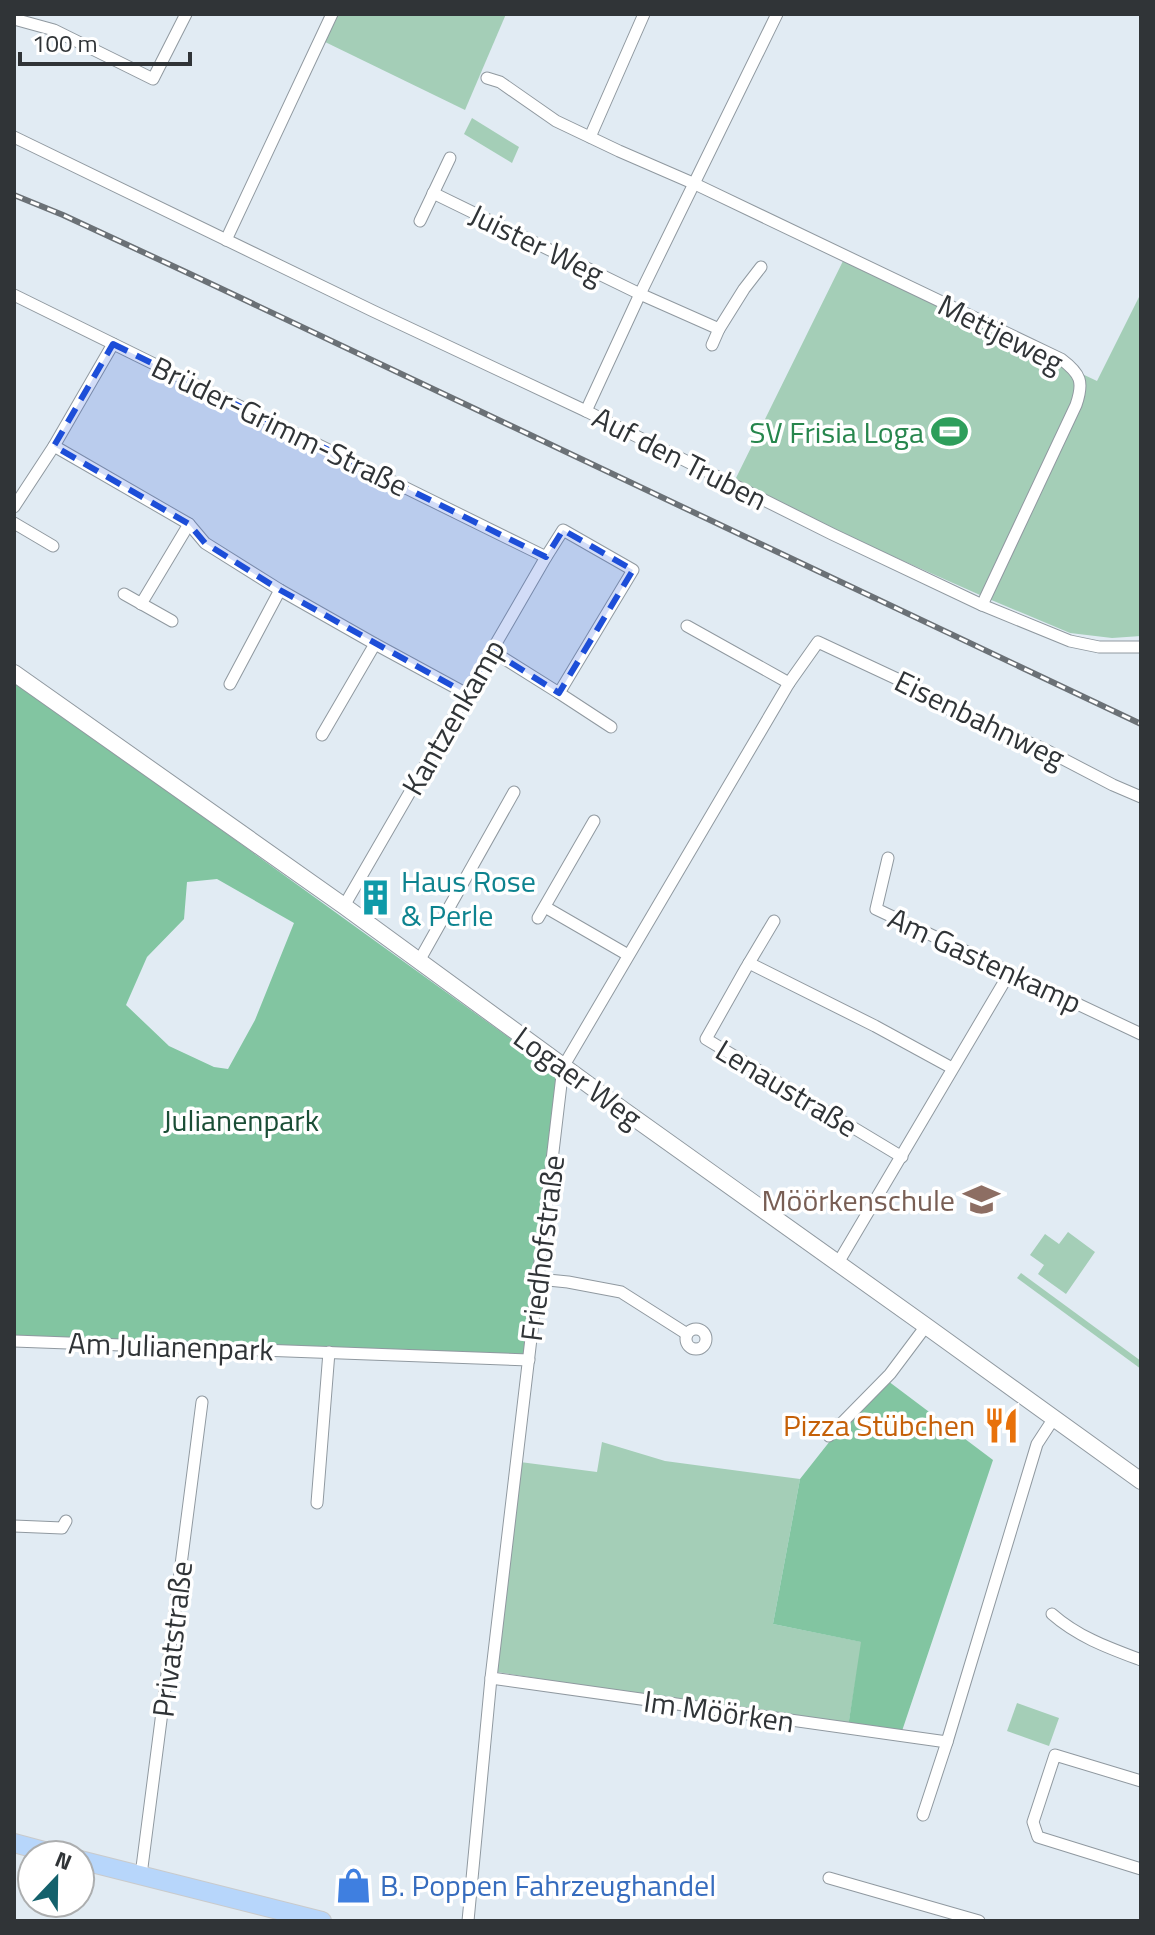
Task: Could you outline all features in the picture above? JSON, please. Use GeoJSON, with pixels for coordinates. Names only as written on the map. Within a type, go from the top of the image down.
{"type":"FeatureCollection","features":[{"type":"Feature","properties":{"kind":"main road"},"geometry":{"type":"LineString","coordinates":[[96,1864],[269,1915],[322,1921]]}},
{"type":"Feature","properties":{"kind":"street"},"geometry":{"type":"LineString","coordinates":[[14,19],[54,30],[153,79],[186,14]]}},
{"type":"Feature","properties":{"kind":"street"},"geometry":{"type":"LineString","coordinates":[[226,240],[332,14]]}},
{"type":"Feature","properties":{"kind":"street"},"geometry":{"type":"LineString","coordinates":[[586,411],[777,14]]}},
{"type":"Feature","properties":{"kind":"street"},"geometry":{"type":"LineString","coordinates":[[590,137],[640,15]]}},
{"type":"Feature","properties":{"kind":"street","name":"Mettjeweg"},"geometry":{"type":"LineString","coordinates":[[487,78],[500,82],[556,121],[695,184],[1061,359],[1074,368],[1081,381],[1076,405],[982,605]]}},
{"type":"Feature","properties":{"kind":"street","name":"Auf den Truben"},"geometry":{"type":"LineString","coordinates":[[14,137],[982,605],[1070,641],[1099,647],[1141,647]]}},
{"type":"Feature","properties":{"kind":"street","name":"Juister Weg"},"geometry":{"type":"LineString","coordinates":[[420,221],[450,158]]}},
{"type":"Feature","properties":{"kind":"street","name":"Juister Weg"},"geometry":{"type":"LineString","coordinates":[[433,193],[719,329]]}},
{"type":"Feature","properties":{"kind":"street"},"geometry":{"type":"LineString","coordinates":[[712,345],[744,289],[761,267]]}},
{"type":"Feature","properties":{"kind":"street","name":"Brüder-Grimm-Straße"},"geometry":{"type":"LineString","coordinates":[[14,295],[546,557]]}},
{"type":"Feature","properties":{"kind":"street"},"geometry":{"type":"LineString","coordinates":[[14,507],[54,446],[113,344]]}},
{"type":"Feature","properties":{"kind":"street"},"geometry":{"type":"LineString","coordinates":[[54,446],[189,524],[205,543],[280,590],[467,694]]}},
{"type":"Feature","properties":{"kind":"street"},"geometry":{"type":"LineString","coordinates":[[14,523],[53,546]]}},
{"type":"Feature","properties":{"kind":"street"},"geometry":{"type":"LineString","coordinates":[[141,604],[189,524]]}},
{"type":"Feature","properties":{"kind":"street","name":"Kantzenkamp"},"geometry":{"type":"LineString","coordinates":[[344,906],[563,530],[633,570],[559,693]]}},
{"type":"Feature","properties":{"kind":"street"},"geometry":{"type":"LineString","coordinates":[[230,684],[280,590]]}},
{"type":"Feature","properties":{"kind":"street"},"geometry":{"type":"LineString","coordinates":[[124,594],[172,621]]}},
{"type":"Feature","properties":{"kind":"street"},"geometry":{"type":"LineString","coordinates":[[687,626],[789,683]]}},
{"type":"Feature","properties":{"kind":"street","name":"Friedhofstraße"},"geometry":{"type":"LineString","coordinates":[[468,1921],[491,1678],[563,1067],[789,683],[818,642]]}},
{"type":"Feature","properties":{"kind":"street","name":"Eisenbahnweg"},"geometry":{"type":"LineString","coordinates":[[818,642],[925,692],[950,710],[1042,748],[1141,797]]}},
{"type":"Feature","properties":{"kind":"street"},"geometry":{"type":"LineString","coordinates":[[322,735],[375,644]]}},
{"type":"Feature","properties":{"kind":"street"},"geometry":{"type":"LineString","coordinates":[[492,651],[611,727]]}},
{"type":"Feature","properties":{"kind":"street","name":"Logaer Weg"},"geometry":{"type":"LineString","coordinates":[[14,673],[344,906],[563,1067],[1141,1481]]}},
{"type":"Feature","properties":{"kind":"street"},"geometry":{"type":"LineString","coordinates":[[419,961],[514,792]]}},
{"type":"Feature","properties":{"kind":"street"},"geometry":{"type":"LineString","coordinates":[[538,918],[594,821]]}},
{"type":"Feature","properties":{"kind":"street","name":"Am Gastenkamp"},"geometry":{"type":"LineString","coordinates":[[888,858],[876,909],[1141,1034]]}},
{"type":"Feature","properties":{"kind":"street"},"geometry":{"type":"LineString","coordinates":[[545,907],[628,955]]}},
{"type":"Feature","properties":{"kind":"street","name":"Lenaustraße"},"geometry":{"type":"LineString","coordinates":[[774,921],[706,1039],[902,1157]]}},
{"type":"Feature","properties":{"kind":"street"},"geometry":{"type":"LineString","coordinates":[[749,963],[952,1068]]}},
{"type":"Feature","properties":{"kind":"street"},"geometry":{"type":"LineString","coordinates":[[838,1263],[1010,972]]}},
{"type":"Feature","properties":{"kind":"street"},"geometry":{"type":"LineString","coordinates":[[538,1279],[621,1292],[687,1334]]}},
{"type":"Feature","properties":{"kind":"street"},"geometry":{"type":"LineString","coordinates":[[829,1436],[890,1374],[926,1326]]}},
{"type":"Feature","properties":{"kind":"street","name":"Am Julianenpark"},"geometry":{"type":"LineString","coordinates":[[14,1341],[529,1360]]}},
{"type":"Feature","properties":{"kind":"street"},"geometry":{"type":"LineString","coordinates":[[317,1503],[329,1352]]}},
{"type":"Feature","properties":{"kind":"street","name":"Privatstraße"},"geometry":{"type":"LineString","coordinates":[[141,1875],[202,1402]]}},
{"type":"Feature","properties":{"kind":"street"},"geometry":{"type":"LineString","coordinates":[[923,1815],[1037,1444],[1054,1418]]}},
{"type":"Feature","properties":{"kind":"street"},"geometry":{"type":"LineString","coordinates":[[14,1526],[62,1528],[66,1521]]}},
{"type":"Feature","properties":{"kind":"street"},"geometry":{"type":"LineString","coordinates":[[1052,1614],[1069,1629],[1141,1660]]}},
{"type":"Feature","properties":{"kind":"street","name":"Im Möörken"},"geometry":{"type":"LineString","coordinates":[[491,1678],[947,1742]]}},
{"type":"Feature","properties":{"kind":"street"},"geometry":{"type":"LineString","coordinates":[[1141,1781],[1055,1755],[1033,1822],[1038,1837],[1141,1869]]}},
{"type":"Feature","properties":{"kind":"street"},"geometry":{"type":"LineString","coordinates":[[829,1878],[979,1921]]}},
{"type":"Feature","properties":{"kind":"highlighted area"},"geometry":{"type":"Polygon","coordinates":[[[113,344],[546,557],[563,530],[633,570],[559,693],[492,651],[467,694],[280,590],[205,543],[189,524],[54,446],[113,344]]]}},
{"type":"Feature","properties":{"kind":"green space"},"geometry":{"type":"Polygon","coordinates":[[[333,14],[506,14],[465,110],[321,40],[333,14]]]}},
{"type":"Feature","properties":{"kind":"green space"},"geometry":{"type":"Polygon","coordinates":[[[472,118],[519,147],[512,163],[464,134],[472,118]]]}},
{"type":"Feature","properties":{"kind":"green space","name":"SV Frisia Loga"},"geometry":{"type":"Polygon","coordinates":[[[843,261],[1097,381],[1141,293],[1141,636],[1112,638],[1070,633],[836,531],[734,482],[843,261]]]}},
{"type":"Feature","properties":{"kind":"green space","name":"Julianenpark"},"geometry":{"type":"Polygon","coordinates":[[[14,680],[558,1073],[524,1355],[14,1337],[14,680]],[[217,879],[187,882],[184,919],[147,957],[126,1005],[169,1046],[214,1067],[228,1069],[255,1020],[294,923],[217,879]]]}},
{"type":"Feature","properties":{"kind":"green space"},"geometry":{"type":"Polygon","coordinates":[[[1068,1232],[1095,1252],[1066,1294],[1038,1274],[1044,1265],[1030,1255],[1045,1234],[1059,1244],[1068,1232]]]}},
{"type":"Feature","properties":{"kind":"green space"},"geometry":{"type":"Polygon","coordinates":[[[1021,1273],[1141,1361],[1141,1369],[1017,1278],[1021,1273]]]}},
{"type":"Feature","properties":{"kind":"green space"},"geometry":{"type":"Polygon","coordinates":[[[888,1381],[993,1460],[901,1734],[848,1727],[861,1642],[773,1624],[800,1479],[830,1441],[888,1381]]]}},
{"type":"Feature","properties":{"kind":"green space"},"geometry":{"type":"Polygon","coordinates":[[[602,1442],[665,1461],[800,1479],[773,1624],[862,1642],[848,1727],[497,1672],[520,1462],[597,1472],[602,1442]]]}},
{"type":"Feature","properties":{"kind":"green space"},"geometry":{"type":"Polygon","coordinates":[[[1017,1703],[1059,1718],[1049,1746],[1007,1731],[1017,1703]]]}},
{"type":"Feature","properties":{"kind":"railway"},"geometry":{"type":"LineString","coordinates":[[14,195],[188,273],[1141,724]]}},
{"type":"Feature","properties":{"kind":"place","name":"SV Frisia Loga"},"geometry":{"type":"Point","coordinates":[950,432]}},
{"type":"Feature","properties":{"kind":"place","name":"Haus Rose & Perle"},"geometry":{"type":"Point","coordinates":[375,898]}},
{"type":"Feature","properties":{"kind":"place","name":"Möörkenschule"},"geometry":{"type":"Point","coordinates":[981,1200]}},
{"type":"Feature","properties":{"kind":"place","name":"Pizza Stübchen"},"geometry":{"type":"Point","coordinates":[1001,1425]}},
{"type":"Feature","properties":{"kind":"place","name":"B. Poppen Fahrzeughandel"},"geometry":{"type":"Point","coordinates":[354,1885]}}]}
